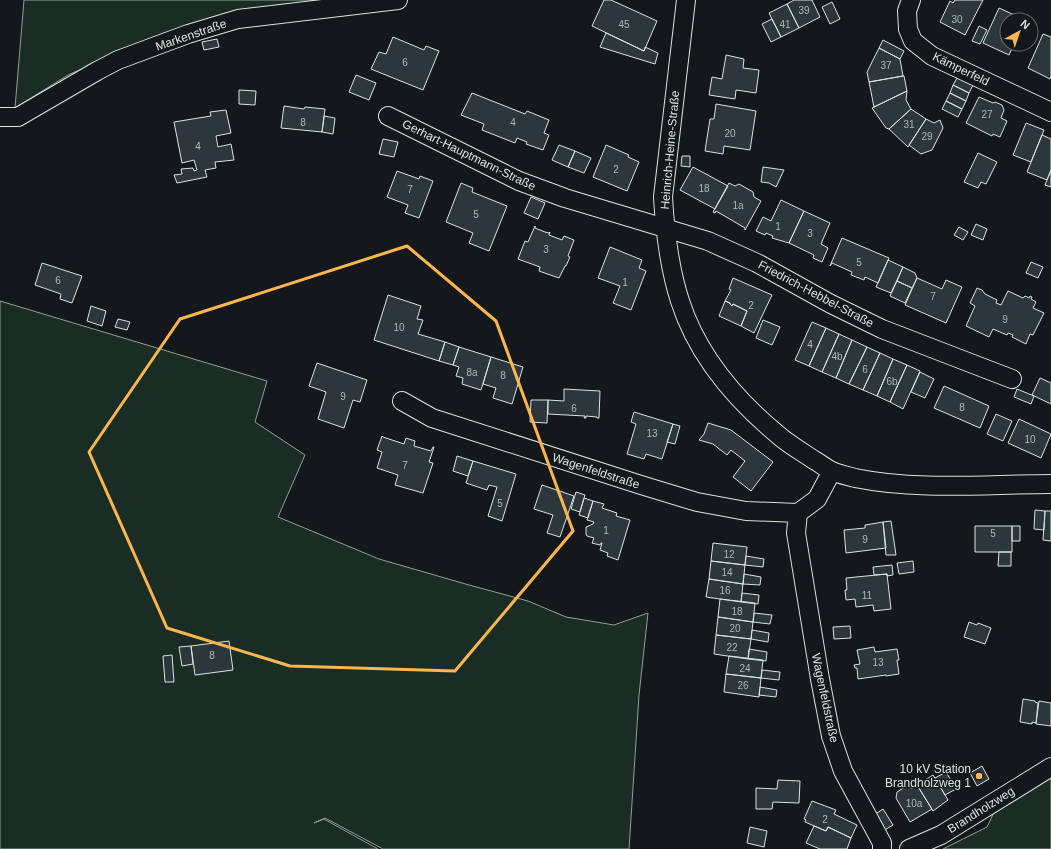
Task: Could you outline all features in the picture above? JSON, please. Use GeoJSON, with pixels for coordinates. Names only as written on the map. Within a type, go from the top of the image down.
{"type":"FeatureCollection","features":[{"type":"Feature","properties":{"kind":"street","name":"Markenstraße"},"geometry":{"type":"LineString","coordinates":[[0,117],[18,117],[118,60],[188,34],[238,19],[398,0]]}},
{"type":"Feature","properties":{"kind":"street","name":"Heinrich-Heine-Straße"},"geometry":{"type":"LineString","coordinates":[[686,0],[663,197],[665,227],[669,256],[680,301],[704,352],[737,397],[787,443],[832,471],[855,478],[960,487],[1051,484]]}},
{"type":"Feature","properties":{"kind":"street","name":"Kämperfeld"},"geometry":{"type":"LineString","coordinates":[[911,0],[907,11],[908,29],[913,41],[919,46],[932,56],[1051,112]]}},
{"type":"Feature","properties":{"kind":"street","name":"Gerhart-Hauptmann-Straße"},"geometry":{"type":"LineString","coordinates":[[388,116],[519,181],[565,198],[665,227]]}},
{"type":"Feature","properties":{"kind":"street","name":"Friedrich-Hebbel-Straße"},"geometry":{"type":"LineString","coordinates":[[665,227],[708,241],[757,263],[830,304],[882,328],[1012,379]]}},
{"type":"Feature","properties":{"kind":"street","name":"Wagenfeldstraße"},"geometry":{"type":"LineString","coordinates":[[402,401],[432,418],[697,502],[746,511],[798,513],[796,533],[831,736],[843,771],[882,843],[882,849]]}},
{"type":"Feature","properties":{"kind":"street"},"geometry":{"type":"LineString","coordinates":[[798,513],[817,499],[832,471]]}},
{"type":"Feature","properties":{"kind":"street","name":"Brandholzweg"},"geometry":{"type":"LineString","coordinates":[[909,849],[941,835],[1051,767]]}},
{"type":"Feature","properties":{"kind":"highlighted area"},"geometry":{"type":"Polygon","coordinates":[[[407,246],[496,321],[573,531],[455,671],[290,666],[167,628],[89,452],[180,319],[407,246]]]}},
{"type":"Feature","properties":{"kind":"green space"},"geometry":{"type":"Polygon","coordinates":[[[24,0],[359,0],[107,58],[68,75],[15,108],[24,0]]]}},
{"type":"Feature","properties":{"kind":"green space"},"geometry":{"type":"Polygon","coordinates":[[[0,301],[267,381],[255,422],[305,455],[278,517],[379,559],[528,601],[566,617],[614,625],[648,613],[639,695],[629,849],[383,849],[325,818],[314,823],[324,819],[378,849],[0,849],[0,301]]]}},
{"type":"Feature","properties":{"kind":"green space"},"geometry":{"type":"Polygon","coordinates":[[[1051,771],[1051,849],[943,849],[987,827],[996,808],[1051,771]]]}},
{"type":"Feature","properties":{"kind":"building"},"geometry":{"type":"Polygon","coordinates":[[[604,0],[611,0],[657,21],[644,51],[592,26],[604,0]]]}},
{"type":"Feature","properties":{"kind":"building"},"geometry":{"type":"Polygon","coordinates":[[[794,0],[812,0],[820,17],[799,28],[787,4],[794,0]]]}},
{"type":"Feature","properties":{"kind":"building"},"geometry":{"type":"Polygon","coordinates":[[[955,0],[983,0],[965,35],[940,22],[950,1],[953,3],[955,0]]]}},
{"type":"Feature","properties":{"kind":"building"},"geometry":{"type":"Polygon","coordinates":[[[832,2],[840,19],[830,24],[822,7],[832,2]]]}},
{"type":"Feature","properties":{"kind":"building"},"geometry":{"type":"Polygon","coordinates":[[[787,4],[799,28],[781,37],[769,13],[787,4]]]}},
{"type":"Feature","properties":{"kind":"building"},"geometry":{"type":"Polygon","coordinates":[[[999,8],[1008,12],[999,12],[999,50],[983,43],[999,8]]]}},
{"type":"Feature","properties":{"kind":"building"},"geometry":{"type":"Polygon","coordinates":[[[772,19],[781,37],[771,42],[762,24],[772,19]]]}},
{"type":"Feature","properties":{"kind":"building"},"geometry":{"type":"Polygon","coordinates":[[[979,26],[987,30],[980,44],[972,41],[979,26]]]}},
{"type":"Feature","properties":{"kind":"building"},"geometry":{"type":"Polygon","coordinates":[[[606,33],[644,51],[645,47],[658,53],[655,64],[600,47],[606,33]]]}},
{"type":"Feature","properties":{"kind":"building"},"geometry":{"type":"Polygon","coordinates":[[[1043,34],[1051,37],[1050,79],[1028,68],[1035,52],[1039,52],[1039,43],[1043,34]]]}},
{"type":"Feature","properties":{"kind":"building"},"geometry":{"type":"Polygon","coordinates":[[[393,37],[424,50],[426,46],[439,51],[423,90],[371,69],[379,52],[386,54],[393,37]]]}},
{"type":"Feature","properties":{"kind":"building"},"geometry":{"type":"Polygon","coordinates":[[[217,39],[219,47],[204,50],[202,42],[217,39]]]}},
{"type":"Feature","properties":{"kind":"building"},"geometry":{"type":"Polygon","coordinates":[[[883,40],[904,51],[900,59],[879,48],[883,40]]]}},
{"type":"Feature","properties":{"kind":"building"},"geometry":{"type":"Polygon","coordinates":[[[879,48],[900,59],[903,76],[869,82],[867,72],[879,48]]]}},
{"type":"Feature","properties":{"kind":"building"},"geometry":{"type":"Polygon","coordinates":[[[1002,52],[1010,52],[1009,55],[1002,52]]]}},
{"type":"Feature","properties":{"kind":"building"},"geometry":{"type":"Polygon","coordinates":[[[726,55],[744,59],[743,68],[759,70],[756,93],[736,90],[735,99],[709,95],[712,77],[722,79],[726,55]]]}},
{"type":"Feature","properties":{"kind":"building"},"geometry":{"type":"Polygon","coordinates":[[[356,75],[376,83],[369,100],[349,92],[356,75]]]}},
{"type":"Feature","properties":{"kind":"building"},"geometry":{"type":"Polygon","coordinates":[[[904,76],[907,91],[874,107],[869,82],[904,76]]]}},
{"type":"Feature","properties":{"kind":"building"},"geometry":{"type":"Polygon","coordinates":[[[957,78],[973,85],[969,93],[953,85],[957,78]]]}},
{"type":"Feature","properties":{"kind":"building"},"geometry":{"type":"Polygon","coordinates":[[[953,85],[969,93],[966,101],[950,93],[953,85]]]}},
{"type":"Feature","properties":{"kind":"building"},"geometry":{"type":"Polygon","coordinates":[[[239,90],[256,91],[255,105],[239,104],[239,90]]]}},
{"type":"Feature","properties":{"kind":"building"},"geometry":{"type":"Polygon","coordinates":[[[907,91],[906,100],[911,109],[889,129],[886,128],[872,108],[907,91]]]}},
{"type":"Feature","properties":{"kind":"building"},"geometry":{"type":"Polygon","coordinates":[[[472,93],[525,114],[527,111],[549,120],[544,133],[549,135],[543,150],[526,144],[527,142],[517,138],[515,143],[482,130],[484,124],[461,115],[472,93]]]}},
{"type":"Feature","properties":{"kind":"building"},"geometry":{"type":"Polygon","coordinates":[[[950,93],[966,101],[962,109],[946,101],[950,93]]]}},
{"type":"Feature","properties":{"kind":"building"},"geometry":{"type":"Polygon","coordinates":[[[979,97],[1002,105],[1004,110],[1001,118],[1007,121],[1000,137],[993,134],[992,136],[966,123],[979,97]]]}},
{"type":"Feature","properties":{"kind":"building"},"geometry":{"type":"Polygon","coordinates":[[[946,101],[962,109],[958,117],[942,109],[946,101]]]}},
{"type":"Feature","properties":{"kind":"building"},"geometry":{"type":"Polygon","coordinates":[[[716,104],[756,111],[750,150],[724,146],[723,154],[705,151],[710,119],[714,119],[716,104]]]}},
{"type":"Feature","properties":{"kind":"building"},"geometry":{"type":"Polygon","coordinates":[[[284,106],[304,109],[305,107],[325,109],[322,132],[281,128],[284,106]]]}},
{"type":"Feature","properties":{"kind":"building"},"geometry":{"type":"Polygon","coordinates":[[[911,109],[926,119],[908,147],[889,129],[911,109]]]}},
{"type":"Feature","properties":{"kind":"building"},"geometry":{"type":"Polygon","coordinates":[[[226,110],[231,133],[216,136],[218,147],[231,144],[234,160],[215,162],[216,168],[205,170],[207,177],[177,183],[174,175],[182,174],[181,169],[193,168],[194,171],[197,170],[194,160],[182,163],[174,122],[211,116],[210,112],[226,110]]]}},
{"type":"Feature","properties":{"kind":"building"},"geometry":{"type":"Polygon","coordinates":[[[324,116],[335,118],[333,134],[322,132],[324,116]]]}},
{"type":"Feature","properties":{"kind":"building"},"geometry":{"type":"Polygon","coordinates":[[[926,119],[934,123],[940,120],[943,128],[932,150],[921,154],[909,145],[926,119]]]}},
{"type":"Feature","properties":{"kind":"building"},"geometry":{"type":"Polygon","coordinates":[[[1026,123],[1044,130],[1031,162],[1013,155],[1026,123]]]}},
{"type":"Feature","properties":{"kind":"building"},"geometry":{"type":"Polygon","coordinates":[[[1042,135],[1051,139],[1051,170],[1047,180],[1027,172],[1042,135]]]}},
{"type":"Feature","properties":{"kind":"building"},"geometry":{"type":"Polygon","coordinates":[[[383,139],[398,142],[394,157],[379,154],[383,139]]]}},
{"type":"Feature","properties":{"kind":"building"},"geometry":{"type":"Polygon","coordinates":[[[559,145],[575,151],[568,167],[552,160],[559,145]]]}},
{"type":"Feature","properties":{"kind":"building"},"geometry":{"type":"Polygon","coordinates":[[[606,145],[629,155],[628,157],[639,162],[627,191],[593,177],[606,145]]]}},
{"type":"Feature","properties":{"kind":"building"},"geometry":{"type":"Polygon","coordinates":[[[575,151],[591,158],[584,173],[568,167],[575,151]]]}},
{"type":"Feature","properties":{"kind":"building"},"geometry":{"type":"Polygon","coordinates":[[[978,153],[997,162],[986,184],[981,182],[978,188],[964,182],[978,153]]]}},
{"type":"Feature","properties":{"kind":"building"},"geometry":{"type":"Polygon","coordinates":[[[682,156],[690,156],[690,167],[681,166],[682,156]]]}},
{"type":"Feature","properties":{"kind":"building"},"geometry":{"type":"Polygon","coordinates":[[[693,167],[728,186],[715,209],[680,190],[693,167]]]}},
{"type":"Feature","properties":{"kind":"building"},"geometry":{"type":"Polygon","coordinates":[[[763,167],[784,170],[776,187],[769,183],[761,182],[763,167]]]}},
{"type":"Feature","properties":{"kind":"building"},"geometry":{"type":"Polygon","coordinates":[[[1051,170],[1051,187],[1045,185],[1051,170]]]}},
{"type":"Feature","properties":{"kind":"building"},"geometry":{"type":"Polygon","coordinates":[[[397,171],[419,179],[420,176],[433,181],[419,218],[405,213],[408,205],[387,197],[397,171]]]}},
{"type":"Feature","properties":{"kind":"building"},"geometry":{"type":"Polygon","coordinates":[[[461,183],[473,188],[472,192],[507,206],[489,251],[469,243],[473,233],[446,222],[461,183]]]}},
{"type":"Feature","properties":{"kind":"building"},"geometry":{"type":"Polygon","coordinates":[[[729,183],[735,186],[739,184],[753,192],[754,197],[761,201],[745,230],[745,228],[716,211],[715,213],[713,212],[729,183]]]}},
{"type":"Feature","properties":{"kind":"building"},"geometry":{"type":"Polygon","coordinates":[[[531,197],[545,203],[538,219],[524,213],[531,197]]]}},
{"type":"Feature","properties":{"kind":"building"},"geometry":{"type":"Polygon","coordinates":[[[781,200],[804,211],[789,243],[772,238],[773,236],[766,233],[765,235],[756,231],[763,217],[771,221],[781,200]]]}},
{"type":"Feature","properties":{"kind":"building"},"geometry":{"type":"Polygon","coordinates":[[[804,211],[830,223],[821,244],[828,248],[822,262],[813,258],[814,255],[789,243],[804,211]]]}},
{"type":"Feature","properties":{"kind":"building"},"geometry":{"type":"Polygon","coordinates":[[[976,224],[987,229],[983,240],[971,235],[976,224]]]}},
{"type":"Feature","properties":{"kind":"building"},"geometry":{"type":"Polygon","coordinates":[[[535,226],[535,228],[545,232],[550,232],[549,235],[562,240],[564,236],[574,240],[568,256],[570,257],[559,278],[539,271],[540,267],[518,259],[525,241],[528,242],[535,226]]]}},
{"type":"Feature","properties":{"kind":"building"},"geometry":{"type":"Polygon","coordinates":[[[959,227],[968,232],[963,240],[954,235],[959,227]]]}},
{"type":"Feature","properties":{"kind":"building"},"geometry":{"type":"Polygon","coordinates":[[[842,238],[889,258],[878,283],[865,277],[864,280],[851,275],[852,272],[832,263],[830,266],[842,238]]]}},
{"type":"Feature","properties":{"kind":"building"},"geometry":{"type":"Polygon","coordinates":[[[610,247],[642,260],[639,268],[646,271],[631,310],[613,303],[620,286],[598,278],[610,247]]]}},
{"type":"Feature","properties":{"kind":"building"},"geometry":{"type":"Polygon","coordinates":[[[888,260],[903,267],[891,293],[876,287],[888,260]]]}},
{"type":"Feature","properties":{"kind":"building"},"geometry":{"type":"Polygon","coordinates":[[[1031,262],[1043,267],[1038,278],[1026,273],[1031,262]]]}},
{"type":"Feature","properties":{"kind":"building"},"geometry":{"type":"Polygon","coordinates":[[[42,263],[82,276],[72,303],[60,299],[61,294],[35,285],[42,263]]]}},
{"type":"Feature","properties":{"kind":"building"},"geometry":{"type":"Polygon","coordinates":[[[903,267],[915,273],[917,278],[912,288],[897,281],[903,267]]]}},
{"type":"Feature","properties":{"kind":"building"},"geometry":{"type":"Polygon","coordinates":[[[733,278],[772,295],[754,333],[741,326],[747,311],[733,304],[732,306],[730,303],[725,301],[731,290],[729,289],[733,278]]]}},
{"type":"Feature","properties":{"kind":"building"},"geometry":{"type":"Polygon","coordinates":[[[917,278],[942,289],[946,280],[962,287],[946,323],[905,305],[917,278]]]}},
{"type":"Feature","properties":{"kind":"building"},"geometry":{"type":"Polygon","coordinates":[[[897,281],[912,288],[905,303],[890,296],[897,281]]]}},
{"type":"Feature","properties":{"kind":"building"},"geometry":{"type":"Polygon","coordinates":[[[977,288],[997,300],[996,303],[1001,305],[1008,291],[1023,298],[1025,296],[1029,298],[1030,296],[1032,297],[1031,299],[1036,302],[1033,308],[1044,313],[1033,335],[1030,334],[1026,344],[1012,337],[1013,335],[1008,333],[1007,335],[993,329],[989,337],[966,326],[975,306],[970,303],[977,288]]]}},
{"type":"Feature","properties":{"kind":"building"},"geometry":{"type":"Polygon","coordinates":[[[388,295],[421,306],[417,319],[423,320],[418,334],[445,342],[439,361],[374,340],[388,295]]]}},
{"type":"Feature","properties":{"kind":"building"},"geometry":{"type":"Polygon","coordinates":[[[725,301],[730,303],[732,306],[733,304],[747,311],[741,326],[719,316],[725,301]]]}},
{"type":"Feature","properties":{"kind":"building"},"geometry":{"type":"Polygon","coordinates":[[[91,306],[106,311],[102,326],[87,321],[91,306]]]}},
{"type":"Feature","properties":{"kind":"building"},"geometry":{"type":"Polygon","coordinates":[[[118,319],[130,322],[127,330],[115,327],[118,319]]]}},
{"type":"Feature","properties":{"kind":"building"},"geometry":{"type":"Polygon","coordinates":[[[763,320],[780,327],[772,345],[756,338],[763,320]]]}},
{"type":"Feature","properties":{"kind":"building"},"geometry":{"type":"Polygon","coordinates":[[[812,322],[826,328],[809,366],[795,360],[812,322]]]}},
{"type":"Feature","properties":{"kind":"building"},"geometry":{"type":"Polygon","coordinates":[[[826,328],[839,334],[822,372],[809,366],[826,328]]]}},
{"type":"Feature","properties":{"kind":"building"},"geometry":{"type":"Polygon","coordinates":[[[839,334],[852,340],[836,378],[822,372],[839,334]]]}},
{"type":"Feature","properties":{"kind":"building"},"geometry":{"type":"Polygon","coordinates":[[[852,340],[867,347],[849,384],[836,378],[852,340]]]}},
{"type":"Feature","properties":{"kind":"building"},"geometry":{"type":"Polygon","coordinates":[[[445,342],[459,347],[453,365],[439,361],[445,342]]]}},
{"type":"Feature","properties":{"kind":"building"},"geometry":{"type":"Polygon","coordinates":[[[459,347],[491,357],[481,390],[462,384],[463,378],[456,376],[459,367],[453,365],[459,347]]]}},
{"type":"Feature","properties":{"kind":"building"},"geometry":{"type":"Polygon","coordinates":[[[867,347],[880,353],[863,390],[849,384],[867,347]]]}},
{"type":"Feature","properties":{"kind":"building"},"geometry":{"type":"Polygon","coordinates":[[[880,353],[893,359],[877,396],[863,390],[880,353]]]}},
{"type":"Feature","properties":{"kind":"building"},"geometry":{"type":"Polygon","coordinates":[[[491,357],[523,367],[512,404],[493,398],[496,388],[483,384],[491,357]]]}},
{"type":"Feature","properties":{"kind":"building"},"geometry":{"type":"Polygon","coordinates":[[[893,359],[907,365],[890,402],[877,396],[893,359]]]}},
{"type":"Feature","properties":{"kind":"building"},"geometry":{"type":"Polygon","coordinates":[[[317,363],[367,380],[360,402],[353,400],[344,428],[318,419],[326,392],[309,386],[317,363]]]}},
{"type":"Feature","properties":{"kind":"building"},"geometry":{"type":"Polygon","coordinates":[[[907,365],[920,371],[903,409],[890,402],[907,365]]]}},
{"type":"Feature","properties":{"kind":"building"},"geometry":{"type":"Polygon","coordinates":[[[920,372],[934,379],[925,398],[911,392],[920,372]]]}},
{"type":"Feature","properties":{"kind":"building"},"geometry":{"type":"Polygon","coordinates":[[[1040,378],[1051,383],[1051,404],[1032,395],[1040,378]]]}},
{"type":"Feature","properties":{"kind":"building"},"geometry":{"type":"Polygon","coordinates":[[[944,386],[989,406],[980,428],[934,408],[944,386]]]}},
{"type":"Feature","properties":{"kind":"building"},"geometry":{"type":"Polygon","coordinates":[[[564,389],[600,391],[599,418],[548,414],[548,400],[564,401],[564,389]]]}},
{"type":"Feature","properties":{"kind":"building"},"geometry":{"type":"Polygon","coordinates":[[[1017,389],[1034,396],[1031,404],[1014,397],[1017,389]]]}},
{"type":"Feature","properties":{"kind":"building"},"geometry":{"type":"Polygon","coordinates":[[[531,400],[548,400],[547,423],[530,422],[531,400]]]}},
{"type":"Feature","properties":{"kind":"building"},"geometry":{"type":"Polygon","coordinates":[[[634,412],[673,424],[662,459],[646,454],[644,459],[627,454],[636,424],[631,422],[634,412]]]}},
{"type":"Feature","properties":{"kind":"building"},"geometry":{"type":"Polygon","coordinates":[[[996,414],[1012,421],[1003,441],[987,434],[996,414]]]}},
{"type":"Feature","properties":{"kind":"building"},"geometry":{"type":"Polygon","coordinates":[[[1019,419],[1051,434],[1041,458],[1008,443],[1019,419]]]}},
{"type":"Feature","properties":{"kind":"building"},"geometry":{"type":"Polygon","coordinates":[[[708,423],[731,430],[773,462],[751,491],[733,477],[745,461],[731,450],[727,455],[713,444],[699,440],[704,434],[708,423]]]}},
{"type":"Feature","properties":{"kind":"building"},"geometry":{"type":"Polygon","coordinates":[[[673,424],[680,426],[675,444],[667,442],[673,424]]]}},
{"type":"Feature","properties":{"kind":"building"},"geometry":{"type":"Polygon","coordinates":[[[382,436],[404,444],[406,438],[415,441],[414,446],[431,451],[434,447],[429,462],[433,463],[423,493],[395,485],[398,475],[377,468],[382,452],[377,450],[382,436]]]}},
{"type":"Feature","properties":{"kind":"building"},"geometry":{"type":"Polygon","coordinates":[[[457,456],[473,461],[468,476],[453,471],[457,456]]]}},
{"type":"Feature","properties":{"kind":"building"},"geometry":{"type":"Polygon","coordinates":[[[473,461],[516,474],[502,521],[488,516],[497,487],[489,485],[487,490],[466,483],[473,461]]]}},
{"type":"Feature","properties":{"kind":"building"},"geometry":{"type":"Polygon","coordinates":[[[542,485],[574,496],[560,537],[547,533],[553,515],[534,509],[542,485]]]}},
{"type":"Feature","properties":{"kind":"building"},"geometry":{"type":"Polygon","coordinates":[[[576,492],[585,495],[580,512],[571,509],[576,492]]]}},
{"type":"Feature","properties":{"kind":"building"},"geometry":{"type":"Polygon","coordinates":[[[584,498],[593,501],[588,518],[579,515],[584,498]]]}},
{"type":"Feature","properties":{"kind":"building"},"geometry":{"type":"Polygon","coordinates":[[[593,501],[604,504],[602,508],[617,513],[616,516],[630,520],[618,560],[607,556],[608,553],[600,550],[602,543],[600,545],[592,543],[594,538],[587,536],[586,534],[586,527],[594,522],[587,520],[593,501]]]}},
{"type":"Feature","properties":{"kind":"building"},"geometry":{"type":"Polygon","coordinates":[[[1035,510],[1045,511],[1044,530],[1034,529],[1035,510]]]}},
{"type":"Feature","properties":{"kind":"building"},"geometry":{"type":"Polygon","coordinates":[[[1045,511],[1051,511],[1051,541],[1043,540],[1045,511]]]}},
{"type":"Feature","properties":{"kind":"building"},"geometry":{"type":"Polygon","coordinates":[[[891,521],[896,555],[886,555],[883,522],[891,521]]]}},
{"type":"Feature","properties":{"kind":"building"},"geometry":{"type":"Polygon","coordinates":[[[883,522],[886,548],[846,553],[844,530],[865,528],[865,525],[883,522]]]}},
{"type":"Feature","properties":{"kind":"building"},"geometry":{"type":"Polygon","coordinates":[[[975,526],[1012,526],[1012,552],[975,552],[975,526]]]}},
{"type":"Feature","properties":{"kind":"building"},"geometry":{"type":"Polygon","coordinates":[[[1012,526],[1020,526],[1020,541],[1012,541],[1012,526]]]}},
{"type":"Feature","properties":{"kind":"building"},"geometry":{"type":"Polygon","coordinates":[[[713,543],[747,547],[745,565],[711,561],[713,543]]]}},
{"type":"Feature","properties":{"kind":"building"},"geometry":{"type":"Polygon","coordinates":[[[999,552],[1011,552],[1011,566],[998,566],[999,552]]]}},
{"type":"Feature","properties":{"kind":"building"},"geometry":{"type":"Polygon","coordinates":[[[746,556],[764,559],[763,567],[745,565],[746,556]]]}},
{"type":"Feature","properties":{"kind":"building"},"geometry":{"type":"Polygon","coordinates":[[[711,561],[745,565],[743,584],[709,579],[711,561]]]}},
{"type":"Feature","properties":{"kind":"building"},"geometry":{"type":"Polygon","coordinates":[[[913,561],[914,572],[899,574],[897,563],[913,561]]]}},
{"type":"Feature","properties":{"kind":"building"},"geometry":{"type":"Polygon","coordinates":[[[892,565],[893,575],[874,575],[873,567],[892,565]]]}},
{"type":"Feature","properties":{"kind":"building"},"geometry":{"type":"Polygon","coordinates":[[[744,574],[761,577],[760,585],[743,584],[744,574]]]}},
{"type":"Feature","properties":{"kind":"building"},"geometry":{"type":"Polygon","coordinates":[[[887,574],[891,609],[874,611],[873,605],[856,607],[855,599],[846,600],[846,578],[887,574]]]}},
{"type":"Feature","properties":{"kind":"building"},"geometry":{"type":"Polygon","coordinates":[[[709,579],[743,584],[741,602],[706,597],[709,579]]]}},
{"type":"Feature","properties":{"kind":"building"},"geometry":{"type":"Polygon","coordinates":[[[742,593],[759,595],[758,604],[741,602],[742,593]]]}},
{"type":"Feature","properties":{"kind":"building"},"geometry":{"type":"Polygon","coordinates":[[[720,599],[755,603],[753,622],[718,617],[720,599]]]}},
{"type":"Feature","properties":{"kind":"building"},"geometry":{"type":"Polygon","coordinates":[[[754,613],[772,615],[770,624],[753,622],[754,613]]]}},
{"type":"Feature","properties":{"kind":"building"},"geometry":{"type":"Polygon","coordinates":[[[718,617],[753,622],[751,639],[716,635],[718,617]]]}},
{"type":"Feature","properties":{"kind":"building"},"geometry":{"type":"Polygon","coordinates":[[[969,622],[977,625],[978,623],[991,628],[985,644],[964,637],[969,622]]]}},
{"type":"Feature","properties":{"kind":"building"},"geometry":{"type":"Polygon","coordinates":[[[850,626],[851,638],[834,639],[833,627],[850,626]]]}},
{"type":"Feature","properties":{"kind":"building"},"geometry":{"type":"Polygon","coordinates":[[[752,630],[769,633],[768,642],[751,639],[752,630]]]}},
{"type":"Feature","properties":{"kind":"building"},"geometry":{"type":"Polygon","coordinates":[[[716,635],[751,639],[748,659],[714,654],[716,635]]]}},
{"type":"Feature","properties":{"kind":"building"},"geometry":{"type":"Polygon","coordinates":[[[229,641],[233,670],[195,675],[191,646],[229,641]]]}},
{"type":"Feature","properties":{"kind":"building"},"geometry":{"type":"Polygon","coordinates":[[[191,646],[193,664],[182,666],[179,647],[191,646]]]}},
{"type":"Feature","properties":{"kind":"building"},"geometry":{"type":"Polygon","coordinates":[[[874,647],[875,652],[897,649],[899,674],[858,679],[857,668],[855,668],[854,665],[860,664],[857,650],[874,647]]]}},
{"type":"Feature","properties":{"kind":"building"},"geometry":{"type":"Polygon","coordinates":[[[749,649],[767,652],[766,661],[748,659],[749,649]]]}},
{"type":"Feature","properties":{"kind":"building"},"geometry":{"type":"Polygon","coordinates":[[[172,655],[174,682],[165,682],[163,656],[172,655]]]}},
{"type":"Feature","properties":{"kind":"building"},"geometry":{"type":"Polygon","coordinates":[[[729,656],[763,660],[761,678],[726,674],[729,656]]]}},
{"type":"Feature","properties":{"kind":"building"},"geometry":{"type":"Polygon","coordinates":[[[762,670],[780,672],[779,680],[761,678],[762,670]]]}},
{"type":"Feature","properties":{"kind":"building"},"geometry":{"type":"Polygon","coordinates":[[[726,674],[761,678],[759,697],[724,692],[726,674]]]}},
{"type":"Feature","properties":{"kind":"building"},"geometry":{"type":"Polygon","coordinates":[[[760,687],[777,690],[776,697],[759,695],[760,687]]]}},
{"type":"Feature","properties":{"kind":"building"},"geometry":{"type":"Polygon","coordinates":[[[1023,699],[1038,703],[1036,723],[1032,722],[1032,724],[1020,722],[1023,699]]]}},
{"type":"Feature","properties":{"kind":"building"},"geometry":{"type":"Polygon","coordinates":[[[1039,701],[1051,703],[1051,726],[1036,724],[1039,701]]]}},
{"type":"Feature","properties":{"kind":"building","name":"10 kV Station Brandholzweg 1"},"geometry":{"type":"Polygon","coordinates":[[[982,766],[989,779],[977,786],[970,773],[982,766]]]}},
{"type":"Feature","properties":{"kind":"building"},"geometry":{"type":"Polygon","coordinates":[[[946,772],[956,789],[945,795],[935,778],[946,772]]]}},
{"type":"Feature","properties":{"kind":"building"},"geometry":{"type":"Polygon","coordinates":[[[933,775],[948,800],[933,811],[917,785],[933,775]]]}},
{"type":"Feature","properties":{"kind":"building"},"geometry":{"type":"Polygon","coordinates":[[[778,780],[800,781],[799,803],[773,802],[772,809],[756,809],[756,788],[777,789],[778,780]]]}},
{"type":"Feature","properties":{"kind":"building"},"geometry":{"type":"Polygon","coordinates":[[[917,785],[932,809],[910,822],[896,798],[897,792],[905,787],[912,788],[917,785]]]}},
{"type":"Feature","properties":{"kind":"building"},"geometry":{"type":"Polygon","coordinates":[[[812,801],[836,810],[834,814],[857,825],[851,838],[828,827],[826,831],[805,822],[806,820],[804,819],[812,801]]]}},
{"type":"Feature","properties":{"kind":"building"},"geometry":{"type":"Polygon","coordinates":[[[883,809],[893,825],[883,831],[874,815],[883,809]]]}},
{"type":"Feature","properties":{"kind":"building"},"geometry":{"type":"Polygon","coordinates":[[[814,826],[826,831],[828,827],[851,838],[847,849],[820,849],[806,843],[814,826]]]}},
{"type":"Feature","properties":{"kind":"building"},"geometry":{"type":"Polygon","coordinates":[[[750,827],[767,831],[764,847],[747,843],[750,827]]]}},
{"type":"Feature","properties":{"kind":"place","name":"10 kV Station Brandholzweg 1"},"geometry":{"type":"Point","coordinates":[979,776]}}]}
